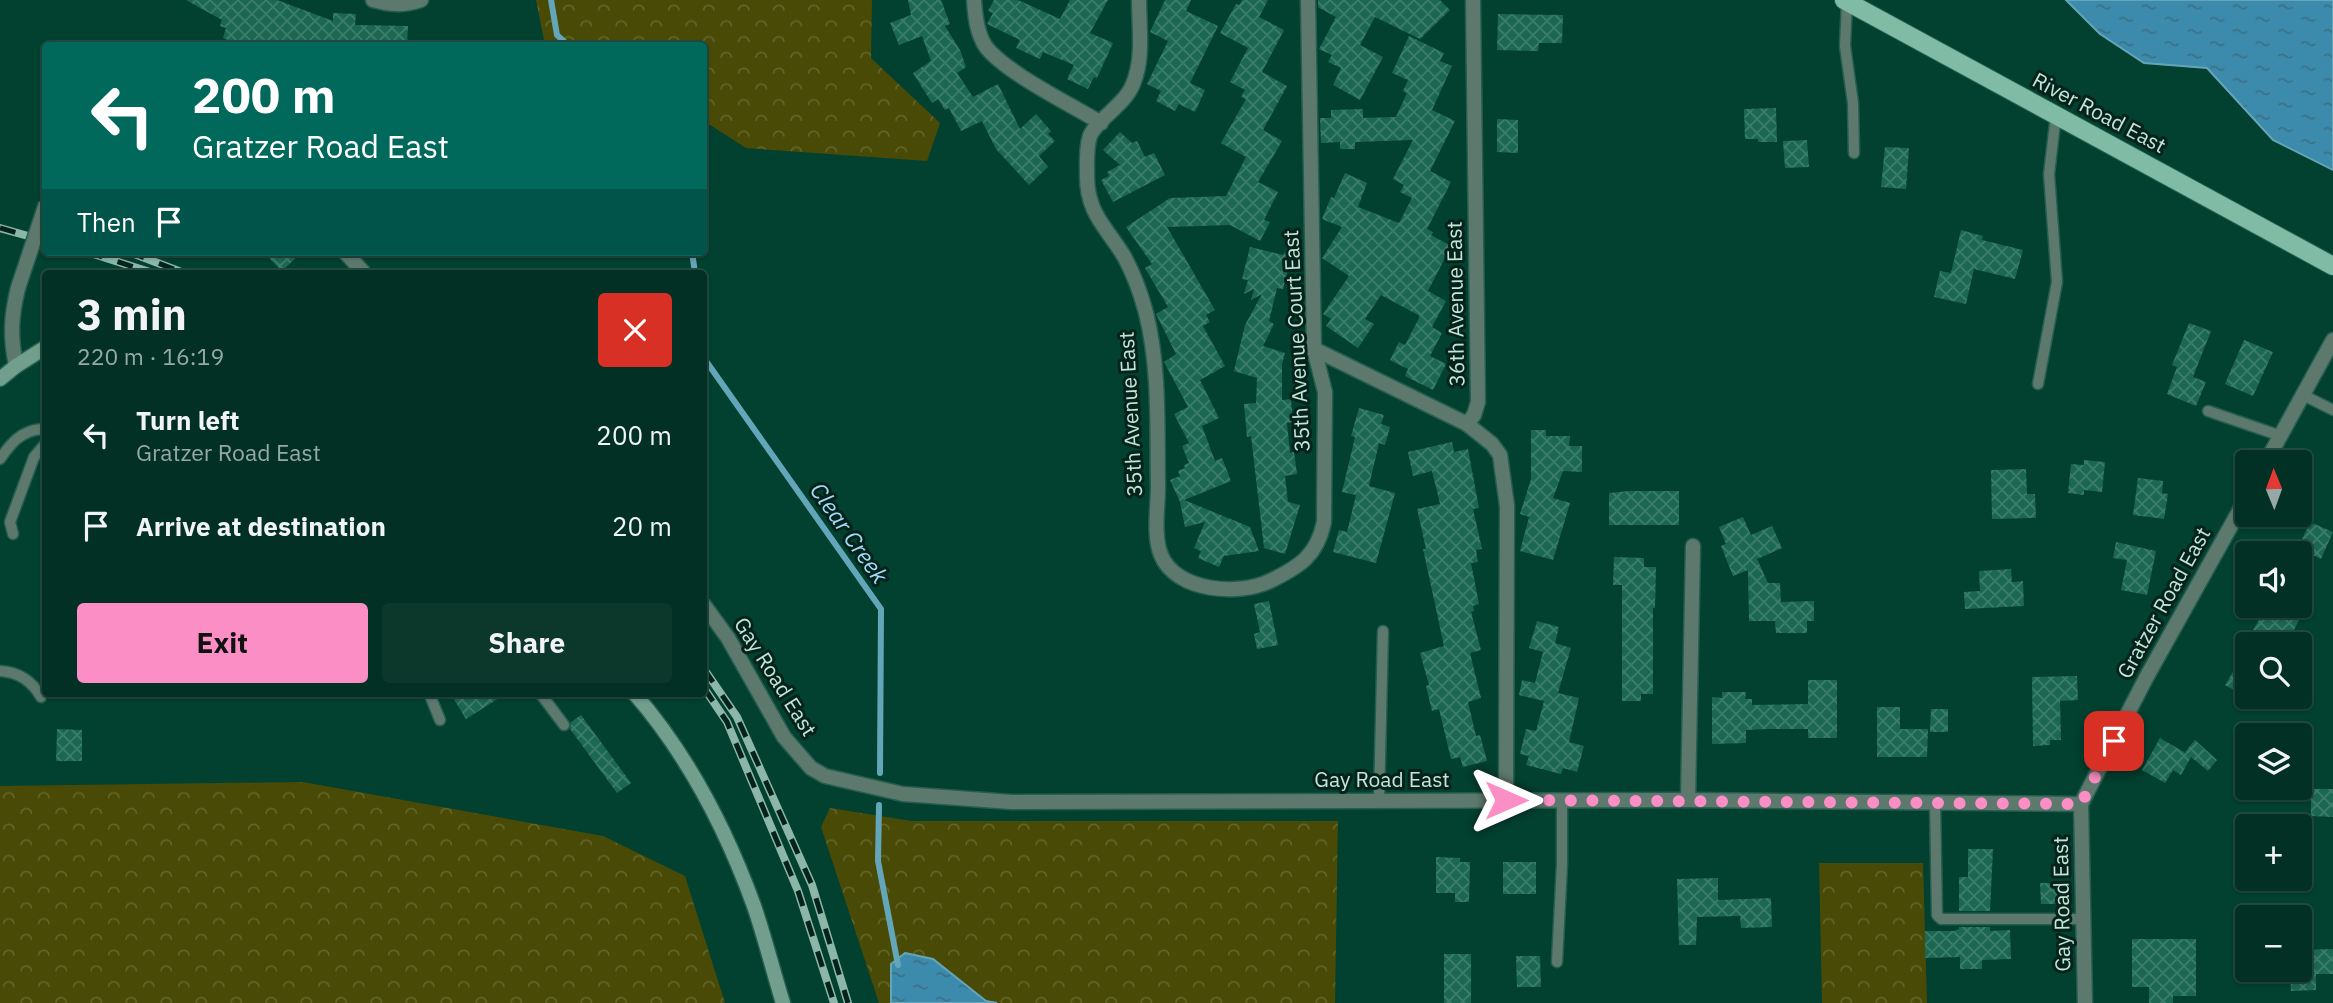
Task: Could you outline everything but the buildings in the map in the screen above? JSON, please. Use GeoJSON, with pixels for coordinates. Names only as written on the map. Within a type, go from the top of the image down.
{"type":"FeatureCollection","features":[{"type":"Feature","properties":{"kind":"main road","name":"River Road East"},"geometry":{"type":"LineString","coordinates":[[1845,1],[2333,266]]}},
{"type":"Feature","properties":{"kind":"main road"},"geometry":{"type":"LineString","coordinates":[[0,379],[42,350]]}},
{"type":"Feature","properties":{"kind":"main road"},"geometry":{"type":"LineString","coordinates":[[637,697],[670,739],[707,798],[723,830],[754,907],[783,1003]]}},
{"type":"Feature","properties":{"kind":"street"},"geometry":{"type":"LineString","coordinates":[[373,0],[405,6],[421,0]]}},
{"type":"Feature","properties":{"kind":"street"},"geometry":{"type":"LineString","coordinates":[[974,0],[975,19],[985,45],[994,55],[1008,67],[1101,123]]}},
{"type":"Feature","properties":{"kind":"street","name":"35th Avenue East"},"geometry":{"type":"LineString","coordinates":[[1139,0],[1137,72],[1133,87],[1125,98],[1091,134],[1088,145],[1088,194],[1095,216],[1124,257],[1146,312],[1154,367],[1157,517],[1161,554],[1167,565],[1186,581],[1240,590]]}},
{"type":"Feature","properties":{"kind":"street","name":"35th Avenue Court East"},"geometry":{"type":"LineString","coordinates":[[1240,590],[1263,584],[1294,569],[1315,549],[1324,522],[1325,392],[1314,349],[1308,0]]}},
{"type":"Feature","properties":{"kind":"street","name":"36th Avenue East"},"geometry":{"type":"LineString","coordinates":[[1467,424],[1474,415],[1478,402],[1473,0]]}},
{"type":"Feature","properties":{"kind":"street"},"geometry":{"type":"LineString","coordinates":[[16,366],[11,338],[12,313],[42,216]]}},
{"type":"Feature","properties":{"kind":"street"},"geometry":{"type":"LineString","coordinates":[[349,256],[361,270]]}},
{"type":"Feature","properties":{"kind":"street"},"geometry":{"type":"LineString","coordinates":[[2273,450],[2333,340]]}},
{"type":"Feature","properties":{"kind":"street"},"geometry":{"type":"LineString","coordinates":[[1314,349],[1467,424],[1492,444],[1500,455],[1507,506],[1506,800]]}},
{"type":"Feature","properties":{"kind":"street","name":"Gratzer Road East"},"geometry":{"type":"LineString","coordinates":[[2081,804],[2146,678],[2235,519]]}},
{"type":"Feature","properties":{"kind":"street"},"geometry":{"type":"LineString","coordinates":[[1688,800],[1693,546]]}},
{"type":"Feature","properties":{"kind":"street","name":"Gay Road East"},"geometry":{"type":"LineString","coordinates":[[707,609],[727,638],[784,737],[811,768],[825,776],[903,794],[1011,802],[1688,800],[2081,804],[2085,1003]]}},
{"type":"Feature","properties":{"kind":"lane"},"geometry":{"type":"LineString","coordinates":[[1845,1],[1845,46],[1853,103],[1854,153]]}},
{"type":"Feature","properties":{"kind":"lane"},"geometry":{"type":"LineString","coordinates":[[2038,384],[2057,282],[2049,174],[2056,115]]}},
{"type":"Feature","properties":{"kind":"lane"},"geometry":{"type":"LineString","coordinates":[[2303,395],[2333,411]]}},
{"type":"Feature","properties":{"kind":"lane"},"geometry":{"type":"LineString","coordinates":[[2208,411],[2281,436]]}},
{"type":"Feature","properties":{"kind":"lane"},"geometry":{"type":"LineString","coordinates":[[0,459],[11,442],[29,430],[42,430]]}},
{"type":"Feature","properties":{"kind":"lane"},"geometry":{"type":"LineString","coordinates":[[13,534],[10,522],[34,457],[42,448]]}},
{"type":"Feature","properties":{"kind":"lane"},"geometry":{"type":"LineString","coordinates":[[1379,801],[1383,631]]}},
{"type":"Feature","properties":{"kind":"lane"},"geometry":{"type":"LineString","coordinates":[[0,671],[20,675],[36,688],[41,697]]}},
{"type":"Feature","properties":{"kind":"lane"},"geometry":{"type":"LineString","coordinates":[[431,697],[440,720]]}},
{"type":"Feature","properties":{"kind":"lane"},"geometry":{"type":"LineString","coordinates":[[543,697],[564,725]]}},
{"type":"Feature","properties":{"kind":"lane"},"geometry":{"type":"LineString","coordinates":[[1557,962],[1562,800]]}},
{"type":"Feature","properties":{"kind":"lane"},"geometry":{"type":"LineString","coordinates":[[1935,802],[1937,915],[1941,919],[2083,919]]}},
{"type":"Feature","properties":{"kind":"green space"},"geometry":{"type":"Polygon","coordinates":[[[536,0],[872,0],[871,58],[940,123],[927,161],[746,148],[707,123],[707,42],[544,42],[536,0]]]}},
{"type":"Feature","properties":{"kind":"green space"},"geometry":{"type":"Polygon","coordinates":[[[303,782],[603,836],[685,876],[725,1003],[0,1003],[0,786],[303,782]]]}},
{"type":"Feature","properties":{"kind":"green space"},"geometry":{"type":"Polygon","coordinates":[[[830,808],[912,821],[1338,821],[1335,1003],[997,1003],[986,1001],[933,959],[891,964],[891,1003],[879,1003],[821,827],[830,808]]]}},
{"type":"Feature","properties":{"kind":"green space"},"geometry":{"type":"Polygon","coordinates":[[[1819,863],[1923,863],[1927,1003],[1822,1003],[1819,863]]]}},
{"type":"Feature","properties":{"kind":"water"},"geometry":{"type":"Polygon","coordinates":[[[2066,0],[2333,0],[2333,170],[2273,140],[2207,68],[2144,63],[2100,34],[2066,0]]]}},
{"type":"Feature","properties":{"kind":"water"},"geometry":{"type":"Polygon","coordinates":[[[905,953],[933,959],[986,1001],[997,1003],[891,1003],[891,964],[905,953]]]}},
{"type":"Feature","properties":{"kind":"waterway","name":"Clear Creek"},"geometry":{"type":"LineString","coordinates":[[551,0],[557,35],[565,42]]}},
{"type":"Feature","properties":{"kind":"waterway","name":"Clear Creek"},"geometry":{"type":"LineString","coordinates":[[693,256],[695,270]]}},
{"type":"Feature","properties":{"kind":"waterway","name":"Clear Creek"},"geometry":{"type":"LineString","coordinates":[[707,362],[881,609],[880,773]]}},
{"type":"Feature","properties":{"kind":"waterway","name":"Clear Creek"},"geometry":{"type":"LineString","coordinates":[[879,805],[878,861],[898,965]]}},
{"type":"Feature","properties":{"kind":"railway"},"geometry":{"type":"LineString","coordinates":[[0,228],[42,240]]}},
{"type":"Feature","properties":{"kind":"railway"},"geometry":{"type":"LineString","coordinates":[[100,256],[144,270]]}},
{"type":"Feature","properties":{"kind":"railway"},"geometry":{"type":"LineString","coordinates":[[139,256],[176,270]]}},
{"type":"Feature","properties":{"kind":"railway"},"geometry":{"type":"LineString","coordinates":[[707,673],[737,717],[812,885],[848,1003]]}},
{"type":"Feature","properties":{"kind":"railway"},"geometry":{"type":"LineString","coordinates":[[707,692],[727,722],[798,891],[834,1003]]}},
{"type":"Feature","properties":{"kind":"route"},"geometry":{"type":"LineString","coordinates":[[1506,800],[2081,804],[2114,741]]}}]}
